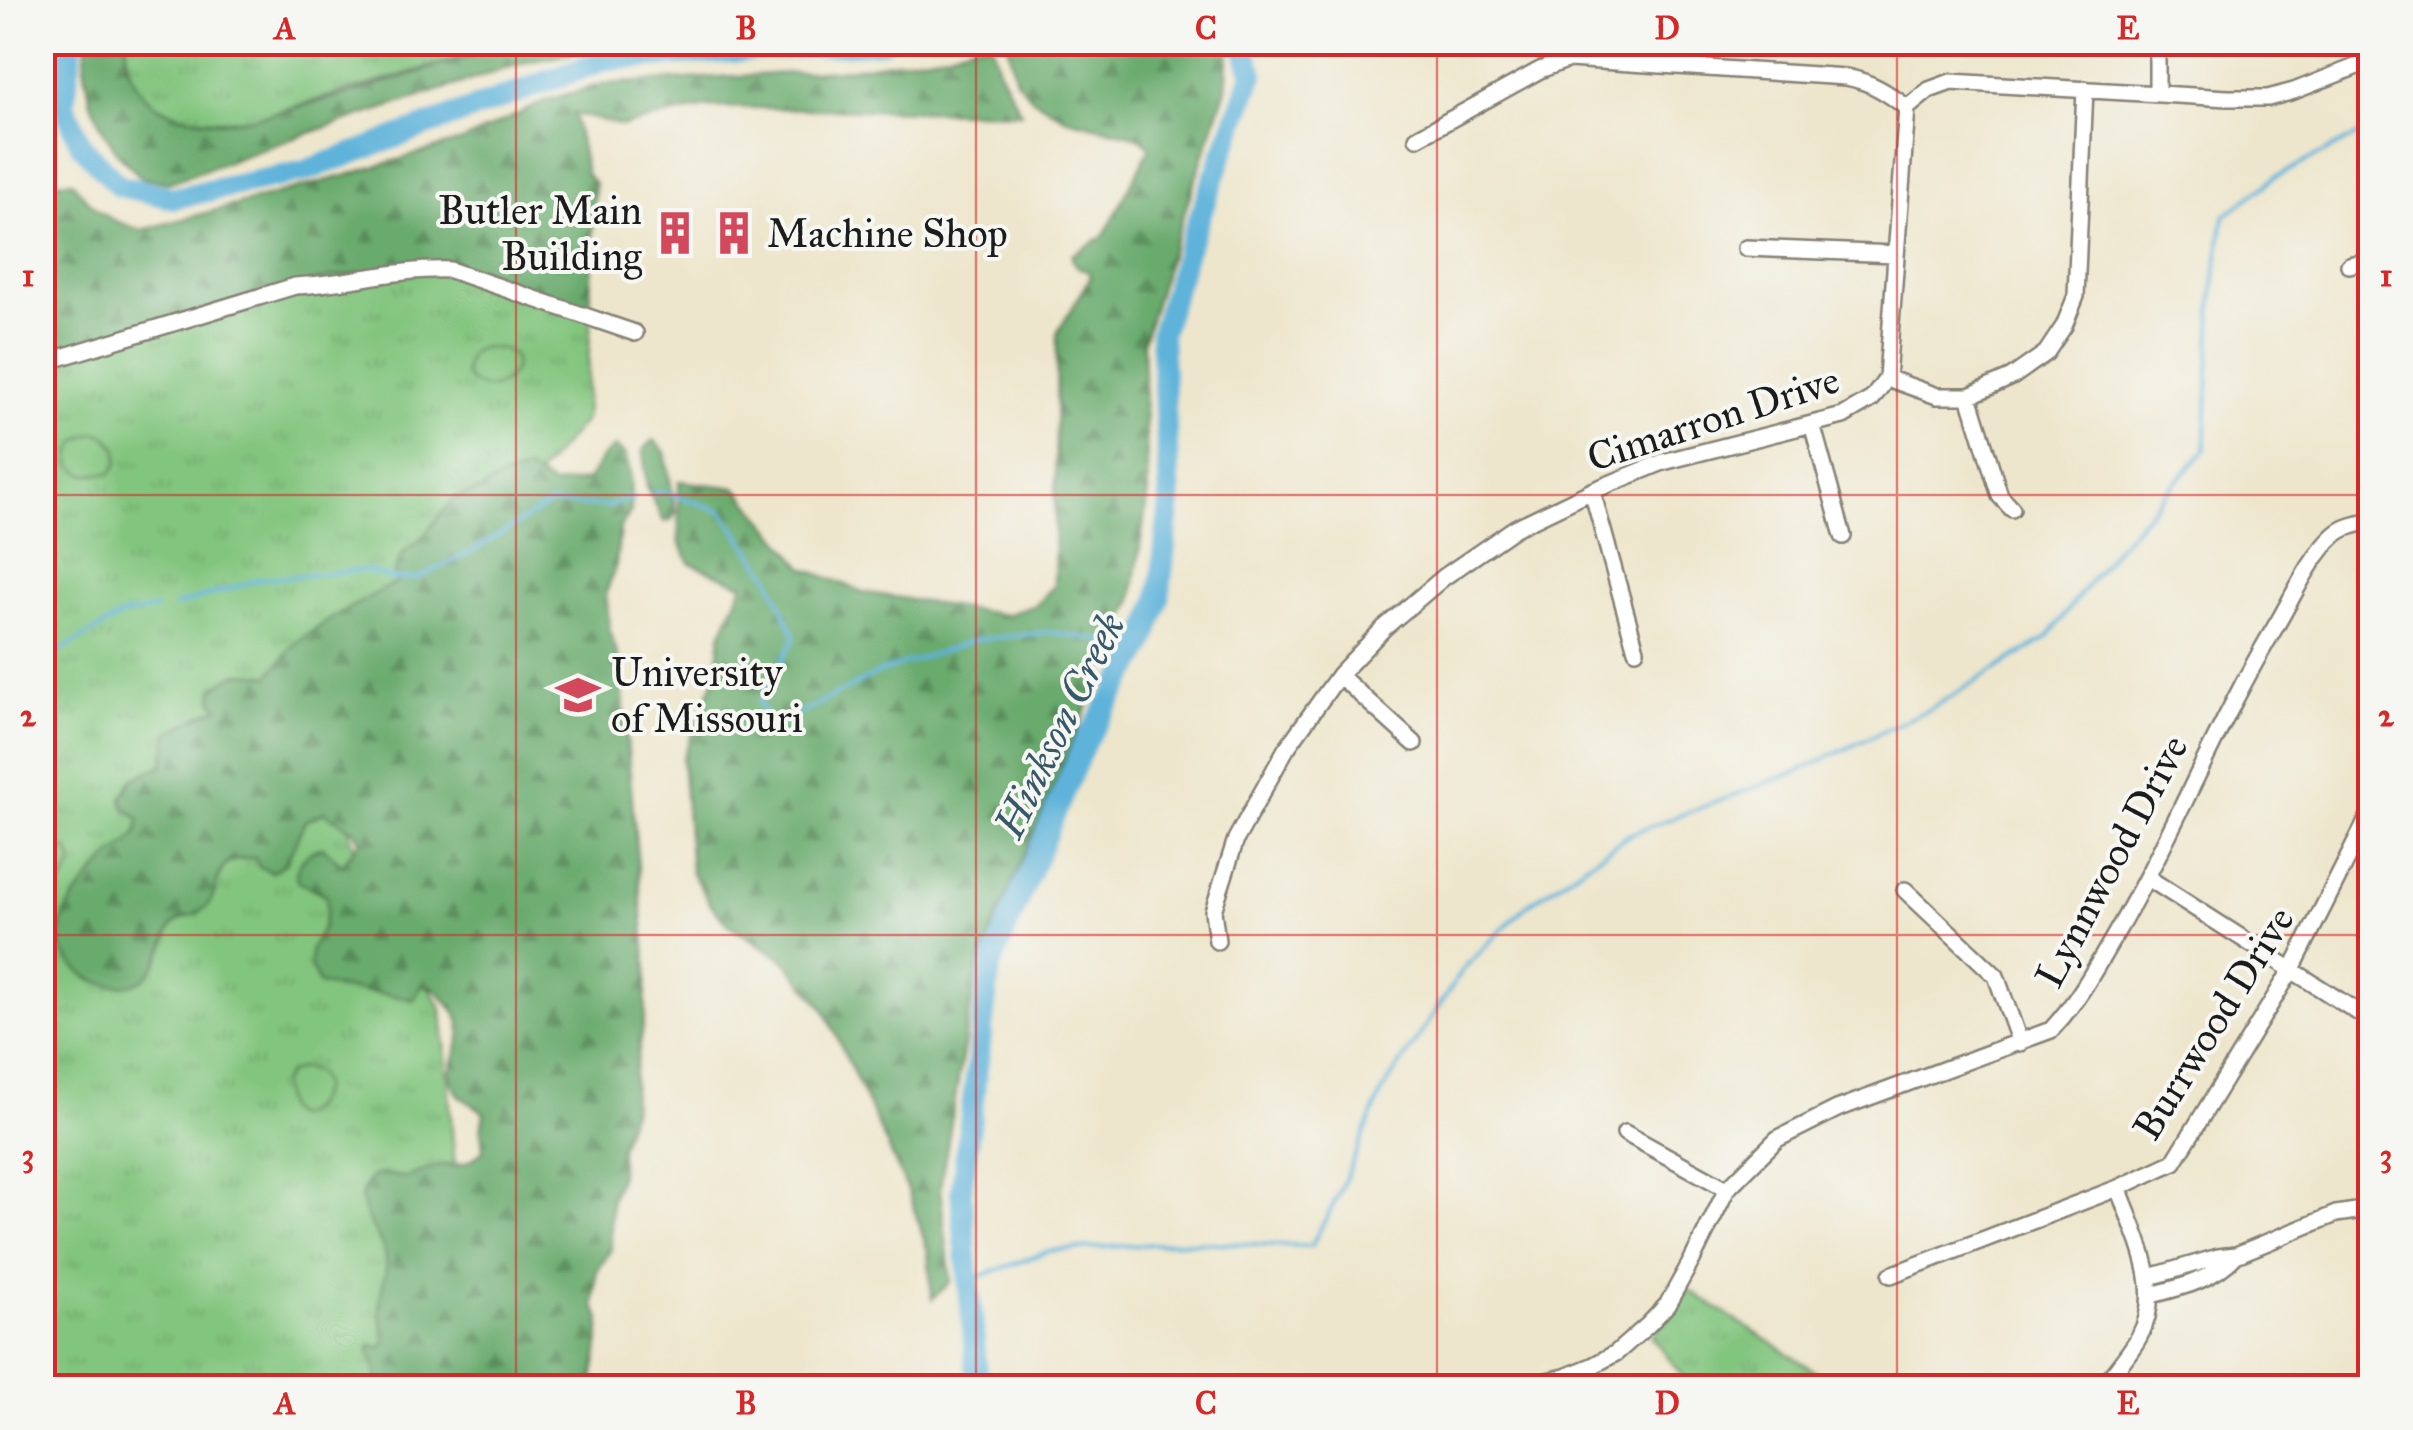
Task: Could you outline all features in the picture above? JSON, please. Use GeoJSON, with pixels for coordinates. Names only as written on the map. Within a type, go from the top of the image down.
{"type":"FeatureCollection","features":[{"type":"Feature","properties":{"kind":"street"},"geometry":{"type":"LineString","coordinates":[[2157,92],[2158,42]]}},
{"type":"Feature","properties":{"kind":"street"},"geometry":{"type":"LineString","coordinates":[[1416,138],[1540,70],[1570,59],[1846,77],[1886,91],[1907,108],[1929,90],[1951,82],[2268,98],[2294,92],[2370,61]]}},
{"type":"Feature","properties":{"kind":"street"},"geometry":{"type":"LineString","coordinates":[[1886,378],[1937,396],[1969,396],[2012,376],[2046,353],[2064,326],[2076,296],[2084,89]]}},
{"type":"Feature","properties":{"kind":"street","name":"Cimarron Drive"},"geometry":{"type":"LineString","coordinates":[[1217,941],[1213,910],[1236,839],[1286,748],[1339,675],[1384,628],[1444,577],[1515,528],[1592,491],[1663,462],[1843,416],[1872,398],[1886,378],[1907,108]]}},
{"type":"Feature","properties":{"kind":"street"},"geometry":{"type":"LineString","coordinates":[[1746,248],[1894,254]]}},
{"type":"Feature","properties":{"kind":"street"},"geometry":{"type":"LineString","coordinates":[[2349,266],[2370,260]]}},
{"type":"Feature","properties":{"kind":"street"},"geometry":{"type":"LineString","coordinates":[[42,363],[296,286],[430,270],[450,270],[635,332]]}},
{"type":"Feature","properties":{"kind":"street"},"geometry":{"type":"LineString","coordinates":[[1969,396],[2000,496],[2012,509]]}},
{"type":"Feature","properties":{"kind":"street"},"geometry":{"type":"LineString","coordinates":[[1812,424],[1843,536]]}},
{"type":"Feature","properties":{"kind":"street"},"geometry":{"type":"LineString","coordinates":[[1592,491],[1636,650]]}},
{"type":"Feature","properties":{"kind":"street","name":"Lynnwood Drive"},"geometry":{"type":"LineString","coordinates":[[1514,1388],[1565,1377],[1592,1366],[1648,1326],[1667,1305],[1727,1189],[1777,1138],[1837,1109],[2051,1030],[2072,1008],[2148,878],[2251,666],[2304,578],[2340,531],[2370,522]]}},
{"type":"Feature","properties":{"kind":"street"},"geometry":{"type":"LineString","coordinates":[[1339,675],[1414,743]]}},
{"type":"Feature","properties":{"kind":"street","name":"Burrwood Drive"},"geometry":{"type":"LineString","coordinates":[[1891,1276],[2118,1188],[2174,1162],[2292,969],[2370,814]]}},
{"type":"Feature","properties":{"kind":"street"},"geometry":{"type":"LineString","coordinates":[[2148,878],[2370,1020]]}},
{"type":"Feature","properties":{"kind":"street"},"geometry":{"type":"LineString","coordinates":[[1905,890],[1996,976],[2020,1043]]}},
{"type":"Feature","properties":{"kind":"street"},"geometry":{"type":"LineString","coordinates":[[1625,1133],[1727,1189]]}},
{"type":"Feature","properties":{"kind":"street"},"geometry":{"type":"LineString","coordinates":[[2102,1388],[2140,1336],[2151,1296],[2150,1277],[2118,1188]]}},
{"type":"Feature","properties":{"kind":"street"},"geometry":{"type":"LineString","coordinates":[[2150,1277],[2236,1255],[2336,1214],[2370,1210]]}},
{"type":"Feature","properties":{"kind":"street"},"geometry":{"type":"LineString","coordinates":[[2151,1296],[2202,1280],[2225,1267],[2236,1255]]}},
{"type":"Feature","properties":{"kind":"green space"},"geometry":{"type":"Polygon","coordinates":[[[1223,42],[1229,49],[1226,89],[1143,342],[1148,492],[1132,602],[978,964],[940,1188],[951,1282],[932,1299],[928,1252],[909,1193],[824,1009],[785,961],[729,925],[710,904],[691,871],[682,759],[716,675],[721,635],[743,585],[690,563],[679,541],[679,481],[737,488],[804,568],[863,592],[1005,615],[1036,605],[1054,585],[1057,333],[1090,279],[1089,272],[1075,264],[1072,255],[1102,237],[1150,147],[1139,137],[1067,119],[1033,99],[1016,80],[1007,43],[1223,42]]]}},
{"type":"Feature","properties":{"kind":"green space"},"geometry":{"type":"Polygon","coordinates":[[[87,43],[126,43],[126,63],[148,99],[161,109],[221,122],[255,118],[341,96],[513,43],[632,43],[523,63],[168,183],[142,178],[120,157],[104,132],[91,103],[84,66],[87,43]]]}},
{"type":"Feature","properties":{"kind":"green space"},"geometry":{"type":"Polygon","coordinates":[[[126,43],[512,43],[255,118],[210,120],[188,117],[152,102],[130,68],[126,43]]]}},
{"type":"Feature","properties":{"kind":"green space"},"geometry":{"type":"Polygon","coordinates":[[[977,43],[992,43],[1000,72],[1021,113],[707,107],[623,126],[574,114],[586,174],[595,183],[590,303],[575,310],[443,263],[327,278],[43,359],[42,182],[72,181],[102,213],[142,230],[464,140],[547,100],[603,84],[839,70],[946,53],[977,43]]]}},
{"type":"Feature","properties":{"kind":"green space"},"geometry":{"type":"Polygon","coordinates":[[[545,244],[591,315],[585,420],[506,512],[324,742],[363,878],[442,1009],[456,1179],[439,1387],[43,1387],[43,294],[545,244]]]}},
{"type":"Feature","properties":{"kind":"green space"},"geometry":{"type":"Polygon","coordinates":[[[480,348],[502,349],[513,356],[515,363],[506,380],[486,387],[465,375],[468,358],[480,348]]]}},
{"type":"Feature","properties":{"kind":"green space"},"geometry":{"type":"Polygon","coordinates":[[[97,433],[117,448],[118,463],[111,473],[85,475],[72,466],[73,448],[80,440],[97,433]]]}},
{"type":"Feature","properties":{"kind":"green space"},"geometry":{"type":"Polygon","coordinates":[[[654,440],[665,452],[676,513],[664,522],[647,488],[643,450],[654,440]]]}},
{"type":"Feature","properties":{"kind":"green space"},"geometry":{"type":"Polygon","coordinates":[[[615,447],[624,453],[630,471],[631,511],[620,528],[616,565],[606,593],[610,632],[620,662],[647,969],[632,1110],[620,1147],[620,1174],[611,1201],[611,1249],[596,1274],[594,1306],[601,1319],[592,1385],[380,1387],[369,1347],[385,1345],[380,1307],[386,1260],[365,1213],[364,1188],[377,1175],[404,1177],[469,1161],[483,1150],[484,1113],[454,1088],[451,1072],[460,1027],[453,1010],[432,987],[423,985],[413,1000],[331,987],[319,984],[310,966],[311,948],[323,927],[326,895],[297,881],[297,869],[307,855],[323,847],[342,865],[360,841],[355,832],[324,812],[305,821],[286,863],[272,872],[259,867],[255,858],[229,863],[209,903],[174,924],[155,966],[135,984],[115,985],[87,977],[66,956],[60,944],[60,931],[79,891],[137,832],[139,819],[124,807],[122,798],[133,779],[163,765],[168,733],[219,708],[213,701],[213,689],[239,674],[269,676],[295,643],[401,580],[394,573],[403,553],[421,539],[455,497],[526,469],[553,485],[586,481],[615,447]]]}},
{"type":"Feature","properties":{"kind":"green space"},"geometry":{"type":"Polygon","coordinates":[[[53,848],[69,850],[73,865],[57,888],[43,895],[43,857],[53,848]]]}},
{"type":"Feature","properties":{"kind":"green space"},"geometry":{"type":"Polygon","coordinates":[[[301,1068],[317,1072],[323,1085],[313,1106],[294,1116],[286,1109],[281,1084],[288,1073],[301,1068]]]}},
{"type":"Feature","properties":{"kind":"green space"},"geometry":{"type":"Polygon","coordinates":[[[1689,1290],[1840,1387],[1691,1387],[1652,1337],[1689,1290]]]}},
{"type":"Feature","properties":{"kind":"waterway","name":"Hinkson Creek"},"geometry":{"type":"LineString","coordinates":[[72,42],[64,104],[81,145],[119,186],[174,198],[305,171],[605,60],[882,42]]}},
{"type":"Feature","properties":{"kind":"waterway","name":"Hinkson Creek"},"geometry":{"type":"LineString","coordinates":[[978,1388],[961,1193],[990,967],[1085,742],[1143,647],[1159,599],[1170,502],[1161,334],[1187,250],[1253,74],[1242,42]]}},
{"type":"Feature","properties":{"kind":"waterway"},"geometry":{"type":"LineString","coordinates":[[968,1281],[1049,1251],[1185,1242],[1311,1246],[1338,1196],[1382,1092],[1464,968],[1526,906],[1630,834],[1799,771],[1932,708],[2047,638],[2111,554],[2205,450],[2213,292],[2224,216],[2276,177],[2370,129]]}},
{"type":"Feature","properties":{"kind":"waterway"},"geometry":{"type":"LineString","coordinates":[[653,494],[662,491],[722,511],[769,576],[795,637],[759,703],[774,727],[880,672],[975,640],[1049,632],[1143,647]]}},
{"type":"Feature","properties":{"kind":"waterway"},"geometry":{"type":"LineString","coordinates":[[175,606],[260,579],[365,570],[394,579],[418,578],[469,553],[550,504],[608,506],[633,498]]}},
{"type":"Feature","properties":{"kind":"waterway"},"geometry":{"type":"LineString","coordinates":[[42,661],[125,614],[156,609]]}},
{"type":"Feature","properties":{"kind":"place","name":"Butler Main Building"},"geometry":{"type":"Point","coordinates":[675,233]}},
{"type":"Feature","properties":{"kind":"place","name":"Machine Shop"},"geometry":{"type":"Point","coordinates":[734,233]}},
{"type":"Feature","properties":{"kind":"place","name":"University of Missouri"},"geometry":{"type":"Point","coordinates":[578,695]}}]}
